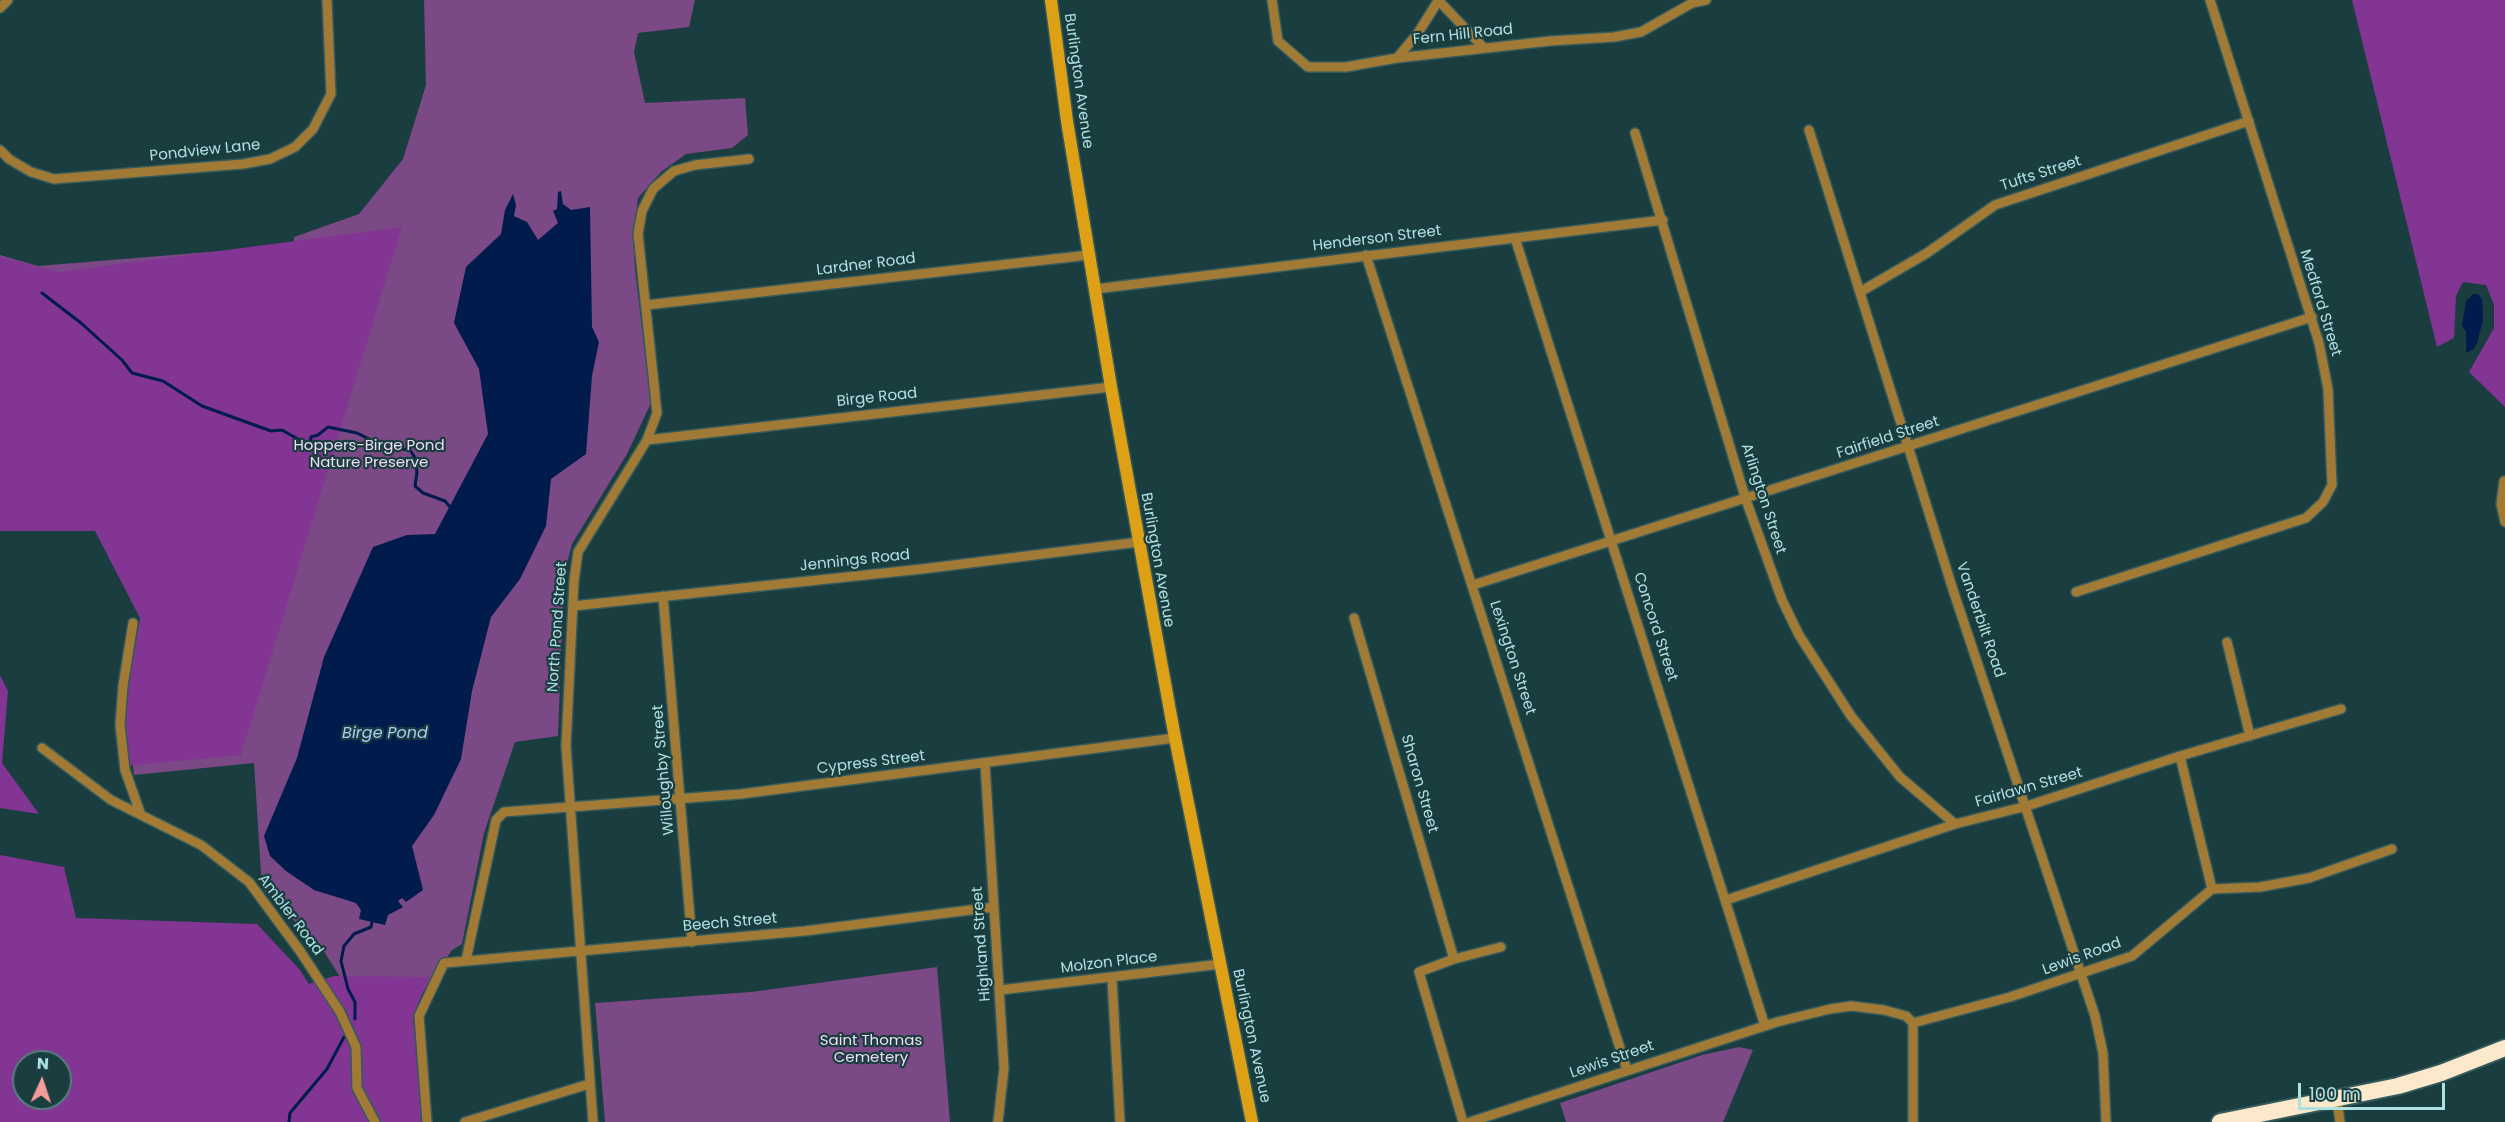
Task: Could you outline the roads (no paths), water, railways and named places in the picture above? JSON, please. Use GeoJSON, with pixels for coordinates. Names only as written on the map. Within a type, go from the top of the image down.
{"type":"FeatureCollection","features":[{"type":"Feature","properties":{"kind":"highway"},"geometry":{"type":"LineString","coordinates":[[2220,1122],[2337,1100],[2441,1073],[2505,1048]]}},
{"type":"Feature","properties":{"kind":"main road","name":"Burlington Avenue"},"geometry":{"type":"LineString","coordinates":[[1051,0],[1111,387],[1174,738],[1252,1122]]}},
{"type":"Feature","properties":{"kind":"street"},"geometry":{"type":"LineString","coordinates":[[0,8],[8,0]]}},
{"type":"Feature","properties":{"kind":"street","name":"Pondview Lane"},"geometry":{"type":"LineString","coordinates":[[0,150],[9,159],[31,172],[54,179],[243,164],[270,159],[294,147],[313,129],[332,94],[327,0]]}},
{"type":"Feature","properties":{"kind":"street","name":"Fern Hill Road"},"geometry":{"type":"LineString","coordinates":[[1272,0],[1278,41],[1308,67],[1346,67],[1397,58],[1484,48],[1614,37],[1641,32],[1692,2],[1706,0]]}},
{"type":"Feature","properties":{"kind":"street","name":"Medford Street"},"geometry":{"type":"LineString","coordinates":[[2076,592],[2306,518],[2323,502],[2332,484],[2328,389],[2312,317],[2210,0]]}},
{"type":"Feature","properties":{"kind":"street"},"geometry":{"type":"LineString","coordinates":[[1397,58],[1418,33],[1438,1],[1484,48]]}},
{"type":"Feature","properties":{"kind":"street","name":"Tufts Street"},"geometry":{"type":"LineString","coordinates":[[1860,292],[1927,252],[1995,205],[2249,121]]}},
{"type":"Feature","properties":{"kind":"street","name":"Vanderbilt Road"},"geometry":{"type":"LineString","coordinates":[[1809,130],[1954,593],[2027,806],[2095,1016],[2103,1053],[2106,1122]]}},
{"type":"Feature","properties":{"kind":"street","name":"Arlington Street"},"geometry":{"type":"LineString","coordinates":[[1635,132],[1746,500],[1782,600],[1799,635],[1851,716],[1900,777],[1955,824]]}},
{"type":"Feature","properties":{"kind":"street","name":"North Pond Street"},"geometry":{"type":"LineString","coordinates":[[593,1122],[566,746],[578,552],[646,440],[657,412],[638,234],[642,211],[653,189],[674,171],[695,165],[749,159]]}},
{"type":"Feature","properties":{"kind":"street","name":"Henderson Street"},"geometry":{"type":"LineString","coordinates":[[1095,289],[1663,220]]}},
{"type":"Feature","properties":{"kind":"street","name":"Concord Street"},"geometry":{"type":"LineString","coordinates":[[1515,238],[1764,1026]]}},
{"type":"Feature","properties":{"kind":"street","name":"Lardner Road"},"geometry":{"type":"LineString","coordinates":[[646,305],[1089,255]]}},
{"type":"Feature","properties":{"kind":"street","name":"Lexington Street"},"geometry":{"type":"LineString","coordinates":[[1366,255],[1627,1070]]}},
{"type":"Feature","properties":{"kind":"street","name":"Fairfield Street"},"geometry":{"type":"LineString","coordinates":[[1473,585],[1746,500],[2312,317]]}},
{"type":"Feature","properties":{"kind":"street","name":"Birge Road"},"geometry":{"type":"LineString","coordinates":[[646,440],[1111,387]]}},
{"type":"Feature","properties":{"kind":"street"},"geometry":{"type":"LineString","coordinates":[[2504,481],[2501,504],[2505,522]]}},
{"type":"Feature","properties":{"kind":"street","name":"Jennings Road"},"geometry":{"type":"LineString","coordinates":[[573,606],[922,569],[1139,542]]}},
{"type":"Feature","properties":{"kind":"street","name":"Willoughby Street"},"geometry":{"type":"LineString","coordinates":[[663,596],[692,942]]}},
{"type":"Feature","properties":{"kind":"street","name":"Sharon Street"},"geometry":{"type":"LineString","coordinates":[[1354,618],[1454,959]]}},
{"type":"Feature","properties":{"kind":"street"},"geometry":{"type":"LineString","coordinates":[[133,623],[123,686],[120,725],[125,770],[141,815]]}},
{"type":"Feature","properties":{"kind":"street"},"geometry":{"type":"LineString","coordinates":[[2227,642],[2250,736]]}},
{"type":"Feature","properties":{"kind":"street","name":"Fairlawn Street"},"geometry":{"type":"LineString","coordinates":[[1726,900],[1955,824],[2027,806],[2180,756],[2341,709]]}},
{"type":"Feature","properties":{"kind":"street","name":"Cypress Street"},"geometry":{"type":"LineString","coordinates":[[466,960],[496,820],[504,812],[681,799],[985,764],[1174,738]]}},
{"type":"Feature","properties":{"kind":"street","name":"Ambler Road"},"geometry":{"type":"LineString","coordinates":[[42,748],[111,800],[201,845],[249,882],[300,951],[340,1012],[356,1047],[357,1088],[375,1122]]}},
{"type":"Feature","properties":{"kind":"street"},"geometry":{"type":"LineString","coordinates":[[2180,756],[2212,889],[2260,887],[2309,878],[2392,849]]}},
{"type":"Feature","properties":{"kind":"street","name":"Highland Street"},"geometry":{"type":"LineString","coordinates":[[985,764],[1004,1076],[998,1122]]}},
{"type":"Feature","properties":{"kind":"street","name":"Lewis Road"},"geometry":{"type":"LineString","coordinates":[[1913,1023],[2081,975],[2132,956],[2212,889]]}},
{"type":"Feature","properties":{"kind":"street","name":"Beech Street"},"geometry":{"type":"LineString","coordinates":[[427,1122],[420,1016],[444,963],[805,931],[994,907]]}},
{"type":"Feature","properties":{"kind":"street"},"geometry":{"type":"LineString","coordinates":[[1463,1122],[1419,972],[1454,959],[1501,946]]}},
{"type":"Feature","properties":{"kind":"street","name":"Molzon Place"},"geometry":{"type":"LineString","coordinates":[[1000,990],[1112,979],[1221,964]]}},
{"type":"Feature","properties":{"kind":"street"},"geometry":{"type":"LineString","coordinates":[[1112,979],[1120,1122]]}},
{"type":"Feature","properties":{"kind":"street"},"geometry":{"type":"LineString","coordinates":[[1764,1026],[1851,1006],[1884,1010],[1906,1016],[1913,1023],[1913,1122]]}},
{"type":"Feature","properties":{"kind":"street","name":"Lewis Street"},"geometry":{"type":"LineString","coordinates":[[1470,1122],[1764,1026]]}},
{"type":"Feature","properties":{"kind":"street"},"geometry":{"type":"LineString","coordinates":[[465,1122],[590,1084]]}},
{"type":"Feature","properties":{"kind":"street"},"geometry":{"type":"LineString","coordinates":[[2337,1100],[2340,1122]]}},
{"type":"Feature","properties":{"kind":"water","name":"Birge Pond"},"geometry":{"type":"Polygon","coordinates":[[[561,191],[563,204],[571,210],[590,207],[592,327],[599,342],[592,376],[586,454],[551,479],[546,526],[520,579],[491,617],[472,691],[461,759],[434,815],[412,846],[423,890],[406,902],[402,898],[398,901],[403,907],[388,915],[385,925],[359,919],[361,910],[356,903],[314,890],[286,871],[270,856],[264,836],[297,758],[324,657],[373,547],[407,535],[435,534],[488,434],[479,369],[454,323],[466,267],[501,234],[505,210],[513,194],[516,205],[514,216],[527,222],[538,240],[558,223],[553,211],[557,209],[558,192],[561,191]]]}},
{"type":"Feature","properties":{"kind":"water"},"geometry":{"type":"Polygon","coordinates":[[[2473,294],[2478,294],[2482,299],[2483,320],[2474,349],[2466,353],[2466,332],[2462,325],[2466,301],[2473,294]]]}},
{"type":"Feature","properties":{"kind":"waterway"},"geometry":{"type":"LineString","coordinates":[[42,293],[81,323],[122,360],[132,373],[163,381],[202,406],[271,431],[282,430],[310,446],[311,437],[318,435],[328,427],[357,433],[385,447],[410,450],[414,456],[417,472],[415,486],[423,493],[445,501],[450,507]]}},
{"type":"Feature","properties":{"kind":"waterway"},"geometry":{"type":"LineString","coordinates":[[355,1019],[355,1002],[348,989],[341,961],[344,946],[354,934],[371,927],[373,918]]}},
{"type":"Feature","properties":{"kind":"waterway"},"geometry":{"type":"LineString","coordinates":[[289,1122],[290,1113],[327,1069],[344,1037]]}},
{"type":"Feature","properties":{"kind":"park label","name":"Hoppers-Birge Pond Nature Preserve"},"geometry":{"type":"Point","coordinates":[369,454]}},
{"type":"Feature","properties":{"kind":"park label","name":"Saint Thomas Cemetery"},"geometry":{"type":"Point","coordinates":[871,1050]}}]}
